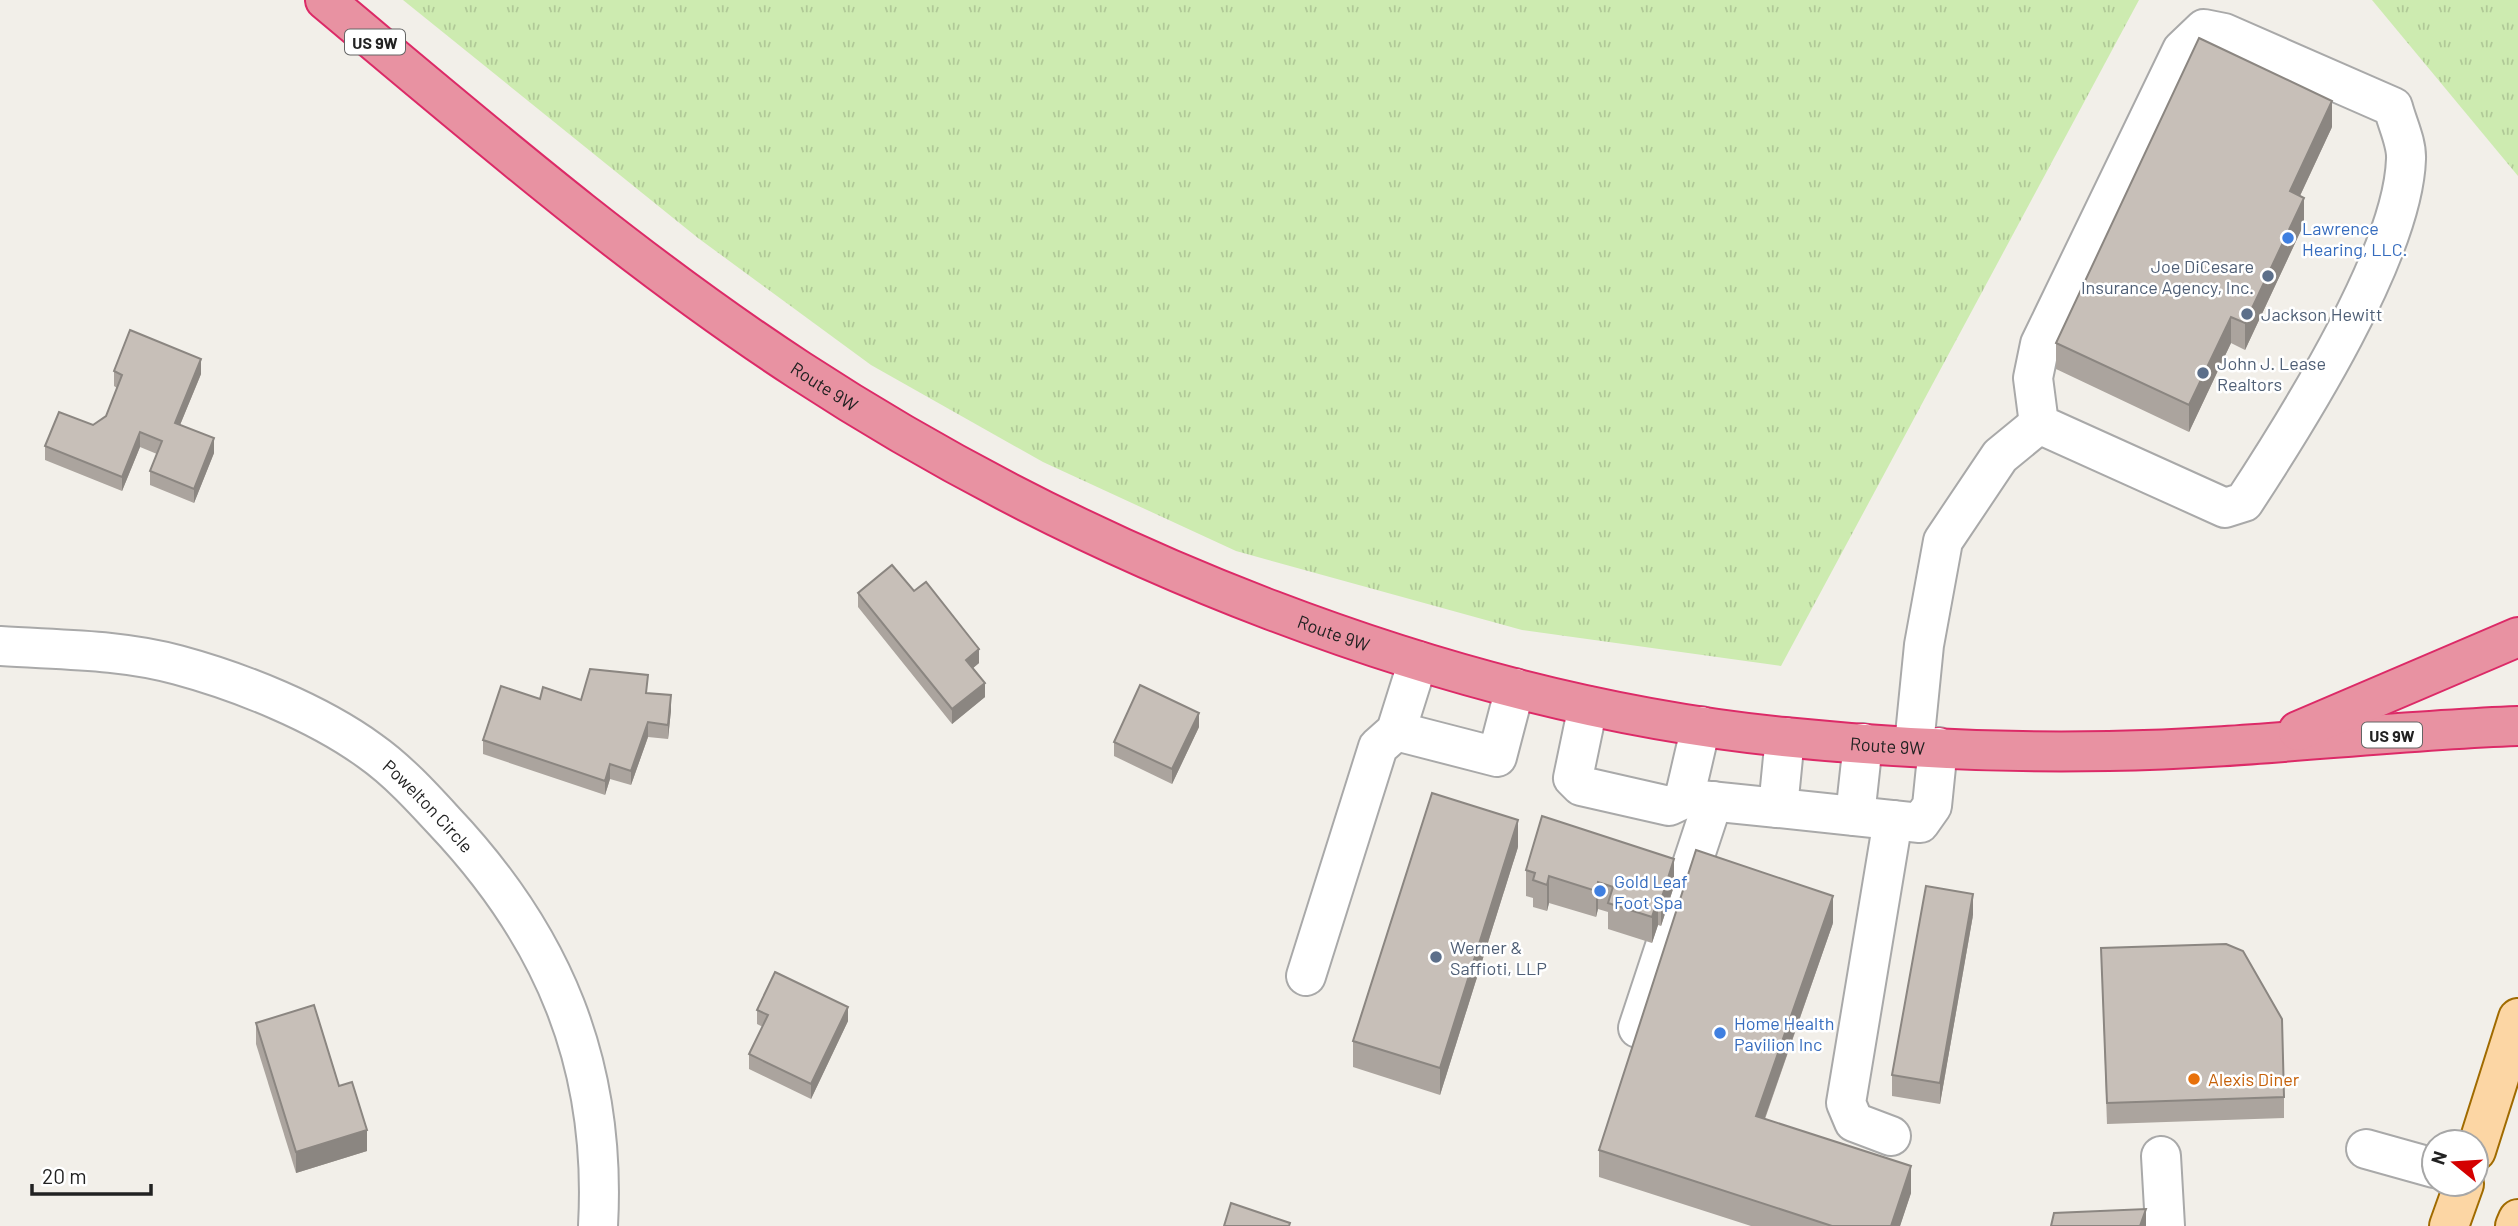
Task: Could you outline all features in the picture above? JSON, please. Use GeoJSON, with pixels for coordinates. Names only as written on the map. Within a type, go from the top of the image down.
{"type":"FeatureCollection","features":[{"type":"Feature","properties":{"kind":"highway","name":"Route 9W"},"geometry":{"type":"LineString","coordinates":[[325,0],[634,250],[801,372],[906,435],[1040,507],[1178,571],[1312,624],[1418,661],[1588,706],[1701,726],[1785,737],[1863,743],[2110,751],[2267,744],[2518,726]]}},
{"type":"Feature","properties":{"kind":"highway"},"geometry":{"type":"LineString","coordinates":[[2267,744],[2518,637]]}},
{"type":"Feature","properties":{"kind":"main road"},"geometry":{"type":"LineString","coordinates":[[2483,1128],[2518,1018]]}},
{"type":"Feature","properties":{"kind":"main road"},"geometry":{"type":"LineString","coordinates":[[2449,1226],[2459,1198]]}},
{"type":"Feature","properties":{"kind":"main road"},"geometry":{"type":"LineString","coordinates":[[2515,1226],[2518,1219]]}},
{"type":"Feature","properties":{"kind":"street"},"geometry":{"type":"LineString","coordinates":[[2204,29],[2224,33],[2393,107],[2407,156],[2401,195],[2382,250],[2346,329],[2244,502],[2225,508],[2039,424],[2033,378],[2040,344],[2182,50],[2204,29]]}},
{"type":"Feature","properties":{"kind":"street"},"geometry":{"type":"LineString","coordinates":[[1588,706],[1573,778],[1581,786],[1669,806],[1699,800],[1920,823],[1932,806],[1926,746],[1924,645],[1943,541],[2000,456],[2039,424]]}},
{"type":"Feature","properties":{"kind":"street","name":"Powelton Circle"},"geometry":{"type":"LineString","coordinates":[[0,646],[111,653],[177,665],[241,686],[304,713],[370,751],[427,803],[476,854],[517,909],[549,964],[574,1024],[597,1147],[598,1226]]}},
{"type":"Feature","properties":{"kind":"street"},"geometry":{"type":"LineString","coordinates":[[1306,976],[1378,747],[1396,731],[1418,661]]}},
{"type":"Feature","properties":{"kind":"street"},"geometry":{"type":"LineString","coordinates":[[1396,731],[1497,757],[1516,688]]}},
{"type":"Feature","properties":{"kind":"street"},"geometry":{"type":"LineString","coordinates":[[1638,1028],[1699,800],[1701,726]]}},
{"type":"Feature","properties":{"kind":"street"},"geometry":{"type":"LineString","coordinates":[[1778,808],[1785,737]]}},
{"type":"Feature","properties":{"kind":"street"},"geometry":{"type":"LineString","coordinates":[[1855,816],[1863,743]]}},
{"type":"Feature","properties":{"kind":"street"},"geometry":{"type":"LineString","coordinates":[[1891,1136],[1854,1122],[1846,1103],[1894,820]]}},
{"type":"Feature","properties":{"kind":"street"},"geometry":{"type":"LineString","coordinates":[[2365,1149],[2420,1164]]}},
{"type":"Feature","properties":{"kind":"street"},"geometry":{"type":"LineString","coordinates":[[2127,1226],[2165,1224],[2161,1156]]}},
{"type":"Feature","properties":{"kind":"green space"},"geometry":{"type":"Polygon","coordinates":[[[403,0],[2139,0],[1781,666],[1522,630],[1236,551],[1043,462],[871,365],[698,238],[403,0]]]}},
{"type":"Feature","properties":{"kind":"green space"},"geometry":{"type":"Polygon","coordinates":[[[2372,0],[2518,0],[2518,176],[2372,0]]]}},
{"type":"Feature","properties":{"kind":"building"},"geometry":{"type":"Polygon","coordinates":[[[2199,38],[2332,101],[2290,191],[2304,198],[2245,323],[2231,317],[2189,405],[2056,343],[2199,38]]]}},
{"type":"Feature","properties":{"kind":"building"},"geometry":{"type":"Polygon","coordinates":[[[130,330],[201,359],[175,423],[214,438],[194,489],[150,471],[162,441],[140,432],[122,477],[45,446],[59,412],[93,425],[106,416],[122,375],[114,371],[130,330]]]}},
{"type":"Feature","properties":{"kind":"building"},"geometry":{"type":"Polygon","coordinates":[[[892,565],[914,591],[926,582],[979,649],[966,660],[985,683],[952,709],[858,593],[892,565]]]}},
{"type":"Feature","properties":{"kind":"building"},"geometry":{"type":"Polygon","coordinates":[[[590,669],[648,675],[646,693],[671,695],[668,725],[648,722],[631,771],[610,764],[605,781],[483,740],[501,686],[540,699],[543,687],[581,700],[590,669]]]}},
{"type":"Feature","properties":{"kind":"building"},"geometry":{"type":"Polygon","coordinates":[[[1140,685],[1199,713],[1172,769],[1114,742],[1140,685]]]}},
{"type":"Feature","properties":{"kind":"building","name":"Werner & Saffioti, LLP"},"geometry":{"type":"Polygon","coordinates":[[[1432,793],[1518,820],[1440,1068],[1353,1041],[1432,793]]]}},
{"type":"Feature","properties":{"kind":"building"},"geometry":{"type":"Polygon","coordinates":[[[1542,816],[1674,859],[1661,900],[1658,898],[1652,917],[1608,903],[1613,887],[1598,882],[1596,891],[1549,876],[1547,885],[1533,880],[1535,873],[1526,870],[1542,816]]]}},
{"type":"Feature","properties":{"kind":"building","name":"Home Health Pavilion Inc"},"geometry":{"type":"Polygon","coordinates":[[[1696,850],[1833,896],[1756,1116],[1911,1166],[1891,1226],[1832,1226],[1599,1150],[1696,850]]]}},
{"type":"Feature","properties":{"kind":"building"},"geometry":{"type":"Polygon","coordinates":[[[1926,886],[1973,894],[1940,1083],[1892,1075],[1926,886]]]}},
{"type":"Feature","properties":{"kind":"building","name":"Alexis Diner"},"geometry":{"type":"Polygon","coordinates":[[[2226,944],[2243,951],[2282,1019],[2284,1097],[2107,1103],[2101,948],[2226,944]]]}},
{"type":"Feature","properties":{"kind":"building"},"geometry":{"type":"Polygon","coordinates":[[[775,972],[848,1007],[811,1084],[749,1054],[768,1015],[757,1010],[775,972]]]}},
{"type":"Feature","properties":{"kind":"building"},"geometry":{"type":"Polygon","coordinates":[[[314,1005],[339,1086],[352,1082],[367,1130],[296,1152],[256,1023],[314,1005]]]}},
{"type":"Feature","properties":{"kind":"building"},"geometry":{"type":"Polygon","coordinates":[[[1231,1203],[1290,1223],[1289,1226],[1224,1226],[1231,1203]]]}},
{"type":"Feature","properties":{"kind":"building"},"geometry":{"type":"Polygon","coordinates":[[[2146,1209],[2140,1226],[2051,1226],[2054,1213],[2146,1209]]]}},
{"type":"Feature","properties":{"kind":"place","name":"Lawrence Hearing, LLC."},"geometry":{"type":"Point","coordinates":[2288,238]}},
{"type":"Feature","properties":{"kind":"place","name":"Joe DiCesare Insurance Agency, Inc."},"geometry":{"type":"Point","coordinates":[2268,276]}},
{"type":"Feature","properties":{"kind":"place","name":"Jackson Hewitt"},"geometry":{"type":"Point","coordinates":[2247,314]}},
{"type":"Feature","properties":{"kind":"place","name":"John J. Lease Realtors"},"geometry":{"type":"Point","coordinates":[2203,373]}},
{"type":"Feature","properties":{"kind":"place","name":"Gold Leaf Foot Spa"},"geometry":{"type":"Point","coordinates":[1600,891]}},
{"type":"Feature","properties":{"kind":"place","name":"Werner & Saffioti, LLP"},"geometry":{"type":"Point","coordinates":[1436,957]}},
{"type":"Feature","properties":{"kind":"place","name":"Home Health Pavilion Inc"},"geometry":{"type":"Point","coordinates":[1720,1033]}},
{"type":"Feature","properties":{"kind":"place","name":"Alexis Diner"},"geometry":{"type":"Point","coordinates":[2194,1079]}}]}
